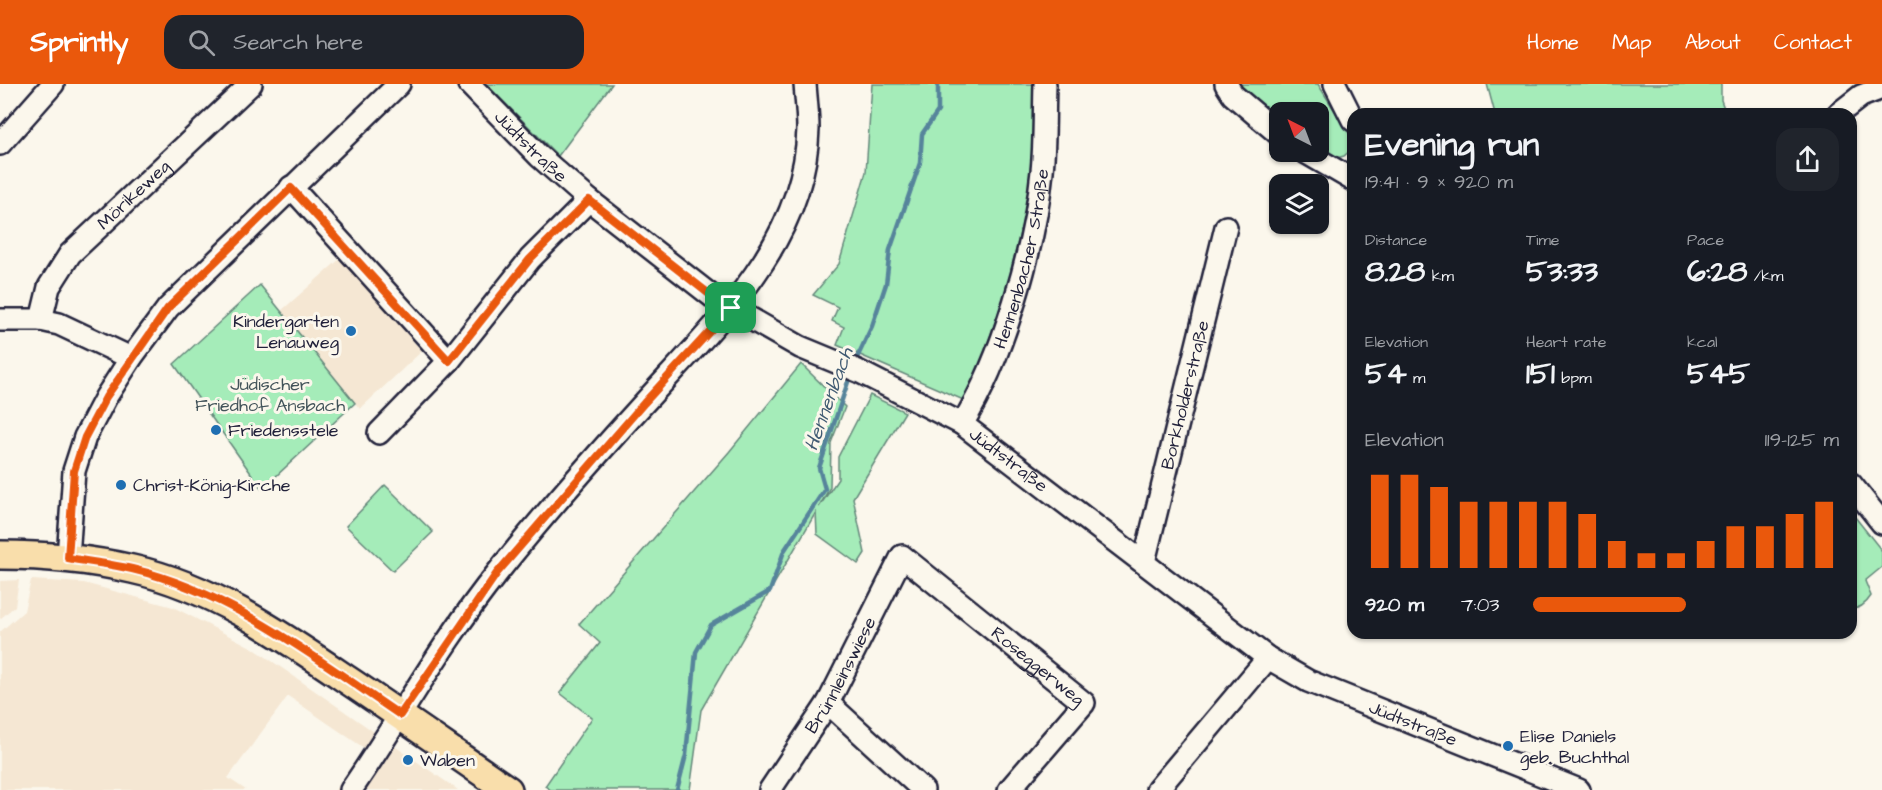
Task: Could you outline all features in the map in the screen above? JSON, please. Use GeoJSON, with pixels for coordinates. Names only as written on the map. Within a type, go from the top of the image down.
{"type":"FeatureCollection","features":[{"type":"Feature","properties":{"kind":"main road"},"geometry":{"type":"LineString","coordinates":[[0,555],[68,558],[133,569],[203,595],[251,617],[400,715],[508,790]]}},
{"type":"Feature","properties":{"kind":"street"},"geometry":{"type":"LineString","coordinates":[[0,144],[53,84]]}},
{"type":"Feature","properties":{"kind":"street","name":"Mörikeweg"},"geometry":{"type":"LineString","coordinates":[[41,320],[49,287],[70,254],[251,84]]}},
{"type":"Feature","properties":{"kind":"street"},"geometry":{"type":"LineString","coordinates":[[68,558],[74,471],[85,437],[131,358],[168,308],[399,84]]}},
{"type":"Feature","properties":{"kind":"street","name":"Jüdtstraße"},"geometry":{"type":"LineString","coordinates":[[469,84],[539,156],[589,200],[713,297],[800,347],[851,368],[962,424],[1268,658],[1308,681],[1579,790]]}},
{"type":"Feature","properties":{"kind":"street"},"geometry":{"type":"LineString","coordinates":[[351,790],[497,573],[644,403],[731,308],[772,248],[792,204],[806,144],[806,84]]}},
{"type":"Feature","properties":{"kind":"street","name":"Hennenbacher Straße"},"geometry":{"type":"LineString","coordinates":[[962,424],[979,398],[994,358],[1036,216],[1042,170],[1045,84]]}},
{"type":"Feature","properties":{"kind":"street"},"geometry":{"type":"LineString","coordinates":[[1226,84],[1233,95],[1269,126]]}},
{"type":"Feature","properties":{"kind":"street"},"geometry":{"type":"LineString","coordinates":[[1335,84],[1347,108]]}},
{"type":"Feature","properties":{"kind":"street"},"geometry":{"type":"LineString","coordinates":[[1846,108],[1861,96],[1882,88]]}},
{"type":"Feature","properties":{"kind":"street"},"geometry":{"type":"LineString","coordinates":[[1325,162],[1347,173]]}},
{"type":"Feature","properties":{"kind":"street"},"geometry":{"type":"LineString","coordinates":[[291,188],[449,361]]}},
{"type":"Feature","properties":{"kind":"street"},"geometry":{"type":"LineString","coordinates":[[379,433],[449,361],[530,259],[589,200]]}},
{"type":"Feature","properties":{"kind":"street","name":"Borkholderstraße"},"geometry":{"type":"LineString","coordinates":[[1144,562],[1226,227]]}},
{"type":"Feature","properties":{"kind":"street"},"geometry":{"type":"LineString","coordinates":[[0,320],[41,320],[59,324],[89,336],[131,358]]}},
{"type":"Feature","properties":{"kind":"street"},"geometry":{"type":"LineString","coordinates":[[1857,492],[1882,523]]}},
{"type":"Feature","properties":{"kind":"street","name":"Brünnleinswiese"},"geometry":{"type":"LineString","coordinates":[[770,790],[828,703],[903,556]]}},
{"type":"Feature","properties":{"kind":"street","name":"Roseggerweg"},"geometry":{"type":"LineString","coordinates":[[903,556],[1084,703],[1009,790]]}},
{"type":"Feature","properties":{"kind":"street"},"geometry":{"type":"LineString","coordinates":[[1157,790],[1268,658]]}},
{"type":"Feature","properties":{"kind":"street"},"geometry":{"type":"LineString","coordinates":[[828,703],[923,790]]}},
{"type":"Feature","properties":{"kind":"shaded area","name":"Kindergarten Lenauweg"},"geometry":{"type":"Polygon","coordinates":[[[341,258],[422,351],[360,409],[281,311],[341,258]]]}},
{"type":"Feature","properties":{"kind":"shaded area"},"geometry":{"type":"Polygon","coordinates":[[[19,580],[15,606],[0,619],[0,581],[19,580]]]}},
{"type":"Feature","properties":{"kind":"shaded area"},"geometry":{"type":"Polygon","coordinates":[[[31,580],[84,583],[173,607],[253,648],[458,790],[335,790],[364,748],[288,696],[228,778],[246,790],[0,790],[0,632],[24,611],[31,580]]]}},
{"type":"Feature","properties":{"kind":"green space"},"geometry":{"type":"Polygon","coordinates":[[[486,84],[612,84],[558,156],[486,84]]]}},
{"type":"Feature","properties":{"kind":"green space"},"geometry":{"type":"Polygon","coordinates":[[[872,84],[1039,84],[1039,153],[1007,287],[968,402],[837,345],[844,327],[832,321],[838,307],[813,295],[839,264],[866,172],[872,84]]]}},
{"type":"Feature","properties":{"kind":"green space"},"geometry":{"type":"Polygon","coordinates":[[[1238,84],[1318,84],[1347,130],[1347,153],[1333,159],[1329,156],[1329,102],[1269,102],[1269,115],[1238,84]]]}},
{"type":"Feature","properties":{"kind":"green space"},"geometry":{"type":"Polygon","coordinates":[[[1487,84],[1721,84],[1721,100],[1724,108],[1493,108],[1487,84]]]}},
{"type":"Feature","properties":{"kind":"green space","name":"Jüdischer Friedhof Ansbach"},"geometry":{"type":"Polygon","coordinates":[[[260,285],[355,403],[262,489],[174,364],[260,285]]]}},
{"type":"Feature","properties":{"kind":"green space"},"geometry":{"type":"Polygon","coordinates":[[[801,364],[845,407],[831,443],[830,487],[819,507],[838,479],[838,457],[870,395],[905,412],[853,498],[865,553],[858,564],[817,534],[816,512],[701,710],[690,790],[551,790],[545,786],[592,718],[560,693],[600,643],[579,624],[729,452],[801,364]]]}},
{"type":"Feature","properties":{"kind":"green space"},"geometry":{"type":"Polygon","coordinates":[[[385,485],[433,532],[393,571],[346,526],[385,485]]]}},
{"type":"Feature","properties":{"kind":"green space"},"geometry":{"type":"Polygon","coordinates":[[[1857,520],[1882,551],[1882,567],[1865,581],[1871,596],[1857,608],[1857,520]]]}},
{"type":"Feature","properties":{"kind":"waterway","name":"Hennenbach"},"geometry":{"type":"LineString","coordinates":[[855,362],[872,326],[886,284],[890,250],[920,163],[922,134],[938,111],[938,84]]}},
{"type":"Feature","properties":{"kind":"waterway","name":"Hennenbach"},"geometry":{"type":"LineString","coordinates":[[677,790],[686,755],[696,652],[711,625],[770,591],[784,551],[825,489],[819,468],[851,373]]}},
{"type":"Feature","properties":{"kind":"place","name":"Kindergarten Lenauweg"},"geometry":{"type":"Point","coordinates":[351,331]}},
{"type":"Feature","properties":{"kind":"place","name":"Friedensstele"},"geometry":{"type":"Point","coordinates":[216,430]}},
{"type":"Feature","properties":{"kind":"place","name":"Christ-König-Kirche"},"geometry":{"type":"Point","coordinates":[121,485]}},
{"type":"Feature","properties":{"kind":"place","name":"Elise Daniels geb. Buchthal"},"geometry":{"type":"Point","coordinates":[1508,746]}},
{"type":"Feature","properties":{"kind":"place","name":"Waben"},"geometry":{"type":"Point","coordinates":[408,760]}},
{"type":"Feature","properties":{"kind":"route"},"geometry":{"type":"LineString","coordinates":[[291,188],[449,361],[530,259],[589,200],[713,297],[731,308],[644,403],[497,573],[422,679],[400,715],[251,617],[194,590],[133,569],[68,558],[74,471],[85,437],[106,397],[168,308],[291,188]]}}]}
